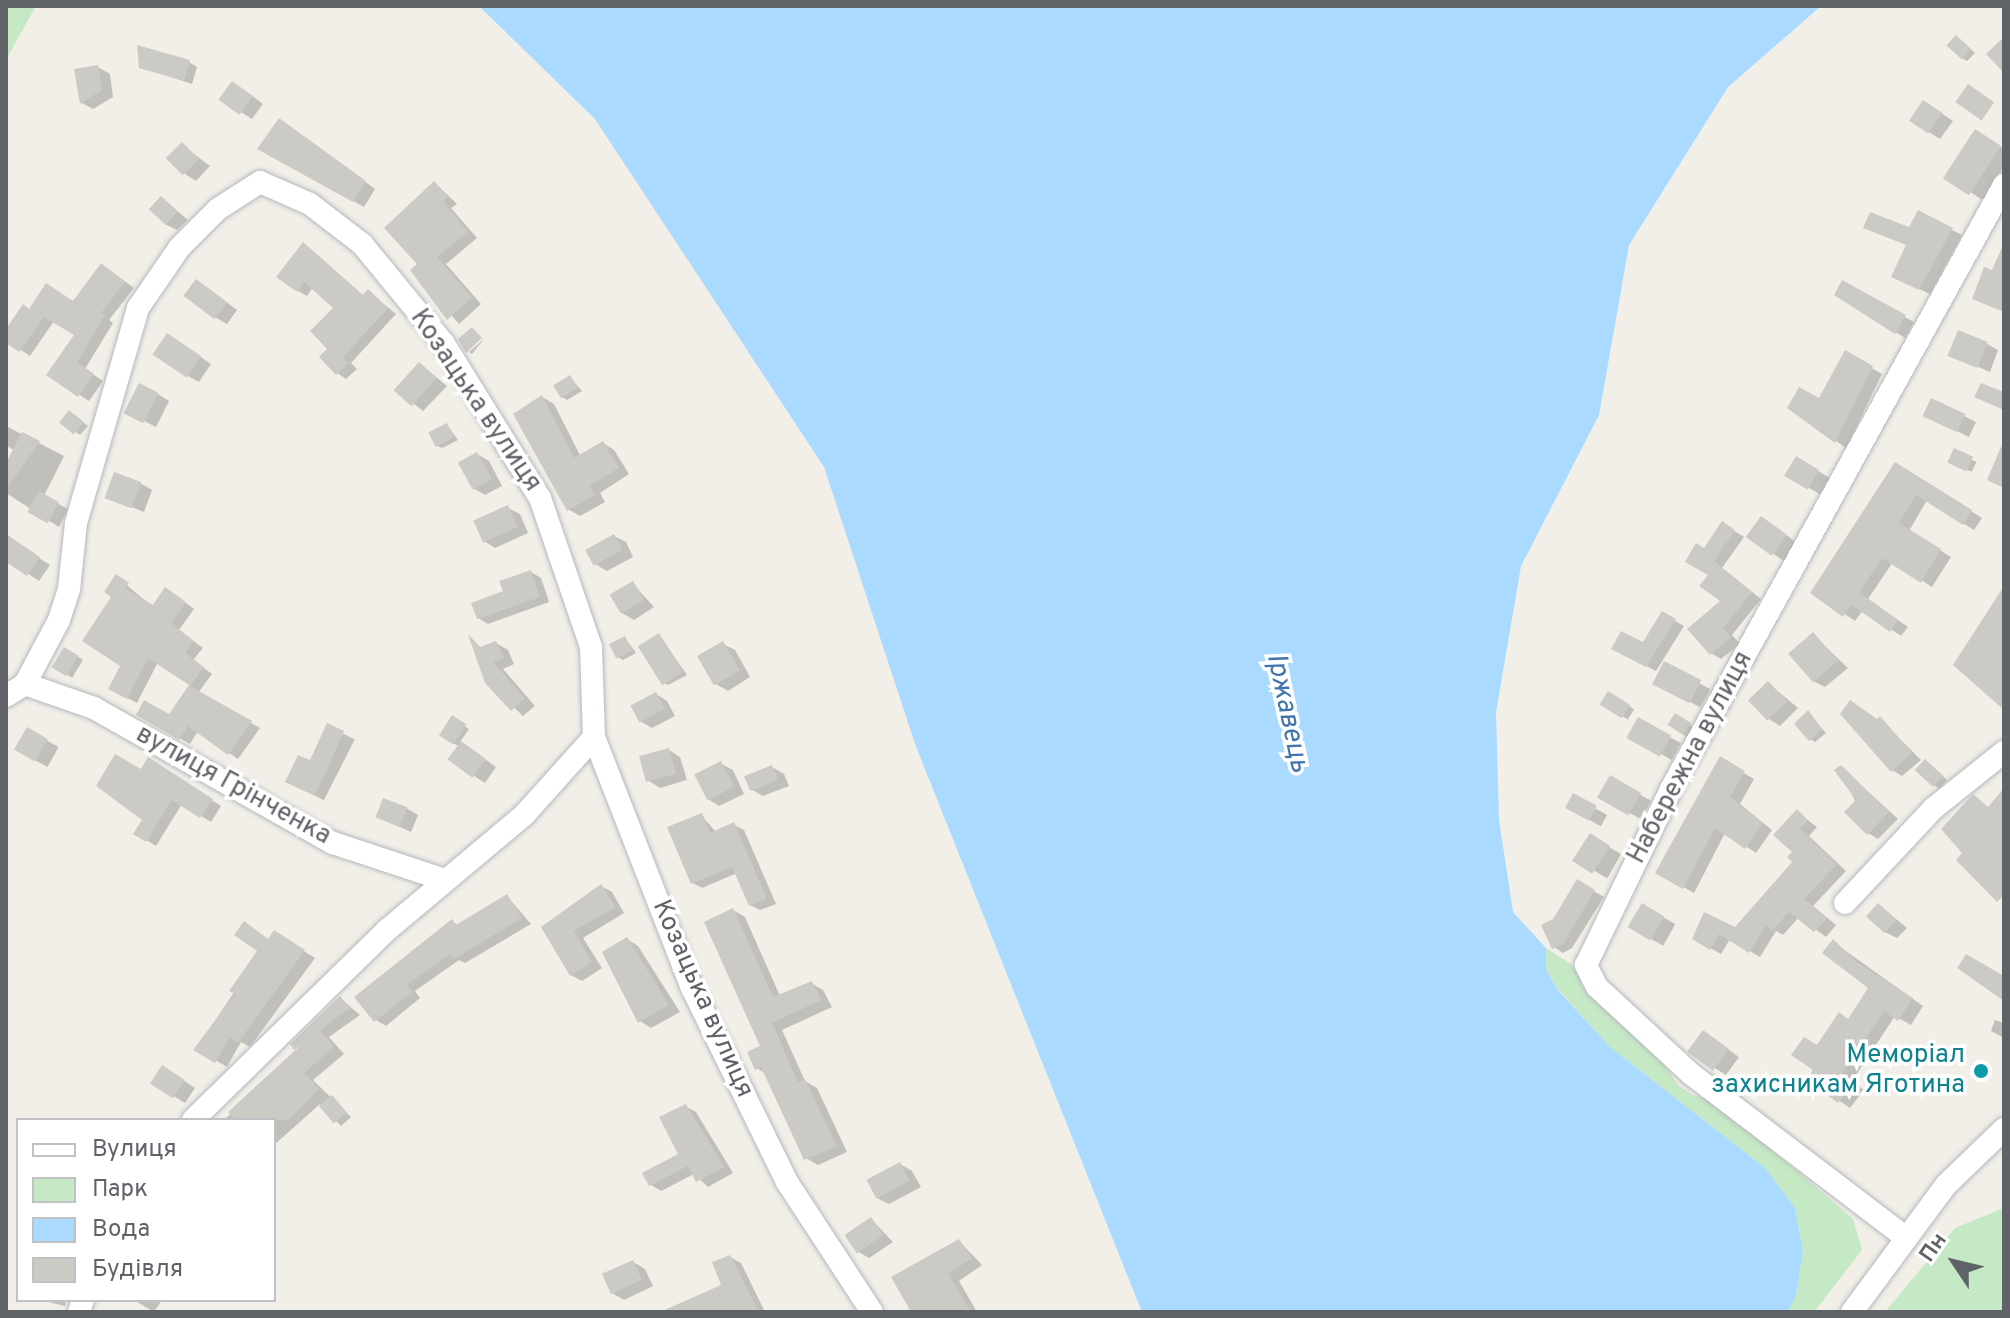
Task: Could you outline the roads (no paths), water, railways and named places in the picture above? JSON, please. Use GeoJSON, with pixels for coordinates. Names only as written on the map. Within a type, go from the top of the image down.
{"type":"FeatureCollection","features":[{"type":"Feature","properties":{"kind":"street","name":"Козацька вулиця"},"geometry":{"type":"LineString","coordinates":[[15,690],[69,589],[76,523],[138,308],[180,247],[218,209],[260,182],[310,204],[362,244],[444,344],[540,498],[591,647],[594,737],[692,988],[787,1182],[872,1312]]}},
{"type":"Feature","properties":{"kind":"street","name":"Набережна вулиця"},"geometry":{"type":"LineString","coordinates":[[1905,1237],[1691,1074],[1597,987],[1586,965],[1671,789],[2004,185]]}},
{"type":"Feature","properties":{"kind":"street","name":"вулиця Грінченка"},"geometry":{"type":"LineString","coordinates":[[15,690],[94,708],[333,843],[445,880]]}},
{"type":"Feature","properties":{"kind":"street"},"geometry":{"type":"LineString","coordinates":[[195,1118],[445,880],[525,814],[594,737]]}},
{"type":"Feature","properties":{"kind":"street"},"geometry":{"type":"LineString","coordinates":[[1845,903],[1934,808],[2004,752]]}},
{"type":"Feature","properties":{"kind":"street"},"geometry":{"type":"LineString","coordinates":[[1852,1312],[1946,1185],[2004,1129]]}},
{"type":"Feature","properties":{"kind":"water","name":"Іржавець"},"geometry":{"type":"Polygon","coordinates":[[[479,6],[1821,6],[1728,87],[1629,245],[1599,415],[1521,566],[1496,712],[1499,820],[1513,912],[1546,948],[1546,970],[1559,991],[1610,1047],[1765,1168],[1795,1208],[1803,1251],[1796,1296],[1787,1312],[1142,1312],[915,744],[824,467],[595,119],[479,6]]]}},
{"type":"Feature","properties":{"kind":"place","name":"Меморіал захисникам Яготина"},"geometry":{"type":"Point","coordinates":[1981,1071]}}]}
